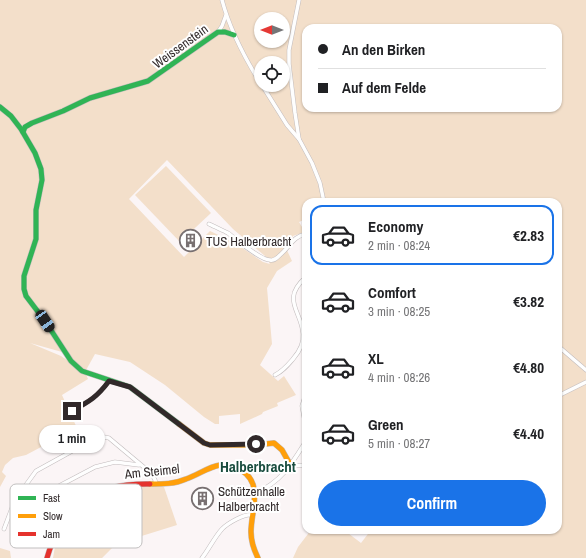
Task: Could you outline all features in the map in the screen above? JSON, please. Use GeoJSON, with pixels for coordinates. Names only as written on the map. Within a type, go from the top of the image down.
{"type":"FeatureCollection","features":[{"type":"Feature","properties":{"kind":"street"},"geometry":{"type":"LineString","coordinates":[[222,0],[234,35],[254,72]]}},
{"type":"Feature","properties":{"kind":"street"},"geometry":{"type":"LineString","coordinates":[[299,0],[289,50],[289,64],[299,139]]}},
{"type":"Feature","properties":{"kind":"street","name":"Weissenstein"},"geometry":{"type":"LineString","coordinates":[[23,132],[28,124],[63,111],[90,98],[148,81],[155,77],[218,32],[222,26],[226,14]]}},
{"type":"Feature","properties":{"kind":"street","name":"Weissenstein"},"geometry":{"type":"LineString","coordinates":[[218,32],[223,31],[234,35]]}},
{"type":"Feature","properties":{"kind":"street"},"geometry":{"type":"LineString","coordinates":[[266,92],[287,125],[299,139],[319,178],[323,198]]}},
{"type":"Feature","properties":{"kind":"street"},"geometry":{"type":"LineString","coordinates":[[0,108],[13,117],[23,132],[38,158],[42,177],[36,210],[36,236],[25,272],[23,282],[24,292],[71,361],[82,371],[130,387],[204,443],[210,445],[243,445],[274,442],[282,450],[291,466]]}},
{"type":"Feature","properties":{"kind":"street"},"geometry":{"type":"LineString","coordinates":[[209,224],[227,232],[261,258],[269,260],[273,260],[279,256],[286,250],[296,237],[302,235]]}},
{"type":"Feature","properties":{"kind":"street"},"geometry":{"type":"LineString","coordinates":[[302,281],[294,295],[294,302],[302,327]]}},
{"type":"Feature","properties":{"kind":"street"},"geometry":{"type":"LineString","coordinates":[[275,376],[283,371],[299,352],[302,341]]}},
{"type":"Feature","properties":{"kind":"street"},"geometry":{"type":"LineString","coordinates":[[562,349],[586,370]]}},
{"type":"Feature","properties":{"kind":"street"},"geometry":{"type":"LineString","coordinates":[[72,411],[93,399],[102,391],[109,381]]}},
{"type":"Feature","properties":{"kind":"street"},"geometry":{"type":"LineString","coordinates":[[562,394],[586,382]]}},
{"type":"Feature","properties":{"kind":"street"},"geometry":{"type":"LineString","coordinates":[[27,484],[36,471],[94,439],[104,437],[109,438],[154,477],[156,484]]}},
{"type":"Feature","properties":{"kind":"street"},"geometry":{"type":"LineString","coordinates":[[258,558],[252,539],[251,529],[256,493],[274,483],[291,466],[302,448]]}},
{"type":"Feature","properties":{"kind":"street"},"geometry":{"type":"LineString","coordinates":[[63,484],[95,467],[115,462],[140,465]]}},
{"type":"Feature","properties":{"kind":"street","name":"Am Steimel"},"geometry":{"type":"LineString","coordinates":[[142,484],[178,482],[222,464],[230,465],[245,473],[253,484],[256,493]]}},
{"type":"Feature","properties":{"kind":"street"},"geometry":{"type":"LineString","coordinates":[[291,466],[302,465]]}},
{"type":"Feature","properties":{"kind":"street"},"geometry":{"type":"LineString","coordinates":[[4,530],[10,514]]}},
{"type":"Feature","properties":{"kind":"street"},"geometry":{"type":"LineString","coordinates":[[202,558],[222,528],[243,515],[253,515]]}},
{"type":"Feature","properties":{"kind":"street","name":"Am Steimel"},"geometry":{"type":"LineString","coordinates":[[47,558],[50,548]]}},
{"type":"Feature","properties":{"kind":"shaded area"},"geometry":{"type":"Polygon","coordinates":[[[0,0],[586,0],[586,558],[293,558],[298,547],[308,534],[349,534],[361,543],[368,534],[562,534],[562,198],[302,198],[302,221],[299,222],[302,227],[302,233],[293,236],[285,246],[292,261],[277,271],[267,288],[272,344],[260,365],[278,381],[284,376],[296,395],[277,403],[278,406],[240,424],[240,414],[219,416],[219,424],[215,424],[204,417],[165,385],[130,362],[95,354],[85,372],[88,379],[62,395],[77,428],[26,455],[13,458],[5,465],[2,472],[6,476],[0,487],[0,0]],[[167,160],[129,199],[184,257],[210,231],[235,243],[263,262],[270,264],[265,256],[233,229],[167,160]],[[30,343],[61,356],[76,366],[62,352],[30,343]]]}},
{"type":"Feature","properties":{"kind":"shaded area"},"geometry":{"type":"Polygon","coordinates":[[[166,166],[211,213],[180,242],[135,195],[166,166]]]}},
{"type":"Feature","properties":{"kind":"shaded area"},"geometry":{"type":"Polygon","coordinates":[[[142,486],[164,487],[177,525],[142,536],[142,486]]]}},
{"type":"Feature","properties":{"kind":"shaded area"},"geometry":{"type":"Polygon","coordinates":[[[0,548],[10,551],[11,558],[0,558],[0,548]]]}},
{"type":"Feature","properties":{"kind":"shaded area"},"geometry":{"type":"Polygon","coordinates":[[[55,548],[112,548],[102,558],[53,558],[55,548]]]}},
{"type":"Feature","properties":{"kind":"traffic: fast"},"geometry":{"type":"LineString","coordinates":[[23,132],[25,127],[32,123],[63,111],[90,98],[148,81],[218,32],[225,32],[234,35]]}},
{"type":"Feature","properties":{"kind":"traffic: fast"},"geometry":{"type":"LineString","coordinates":[[0,107],[11,116],[21,129],[35,153],[41,169],[42,180],[36,210],[36,239],[24,276],[24,289],[26,296],[45,321],[71,361],[82,371],[130,387],[179,424]]}},
{"type":"Feature","properties":{"kind":"traffic: slow"},"geometry":{"type":"LineString","coordinates":[[179,424],[204,443],[210,445],[256,445],[274,443],[282,450],[291,466]]}},
{"type":"Feature","properties":{"kind":"traffic: slow"},"geometry":{"type":"LineString","coordinates":[[150,484],[178,482],[211,467],[220,465],[236,467],[241,470],[252,482],[254,490],[255,498],[251,535],[258,558]]}},
{"type":"Feature","properties":{"kind":"traffic: jam"},"geometry":{"type":"LineString","coordinates":[[142,484],[150,484]]}},
{"type":"Feature","properties":{"kind":"traffic: jam"},"geometry":{"type":"LineString","coordinates":[[47,558],[51,548]]}},
{"type":"Feature","properties":{"kind":"place","name":"TUS Halberbracht"},"geometry":{"type":"Point","coordinates":[190,241]}},
{"type":"Feature","properties":{"kind":"place","name":"Schützenhalle Halberbracht"},"geometry":{"type":"Point","coordinates":[202,498]}},
{"type":"Feature","properties":{"kind":"district","name":"Halberbracht"},"geometry":{"type":"Point","coordinates":[258,467]}},
{"type":"Feature","properties":{"kind":"route"},"geometry":{"type":"LineString","coordinates":[[72,411],[93,399],[102,391],[109,381],[130,387],[204,443],[210,445],[256,444]]}}]}
